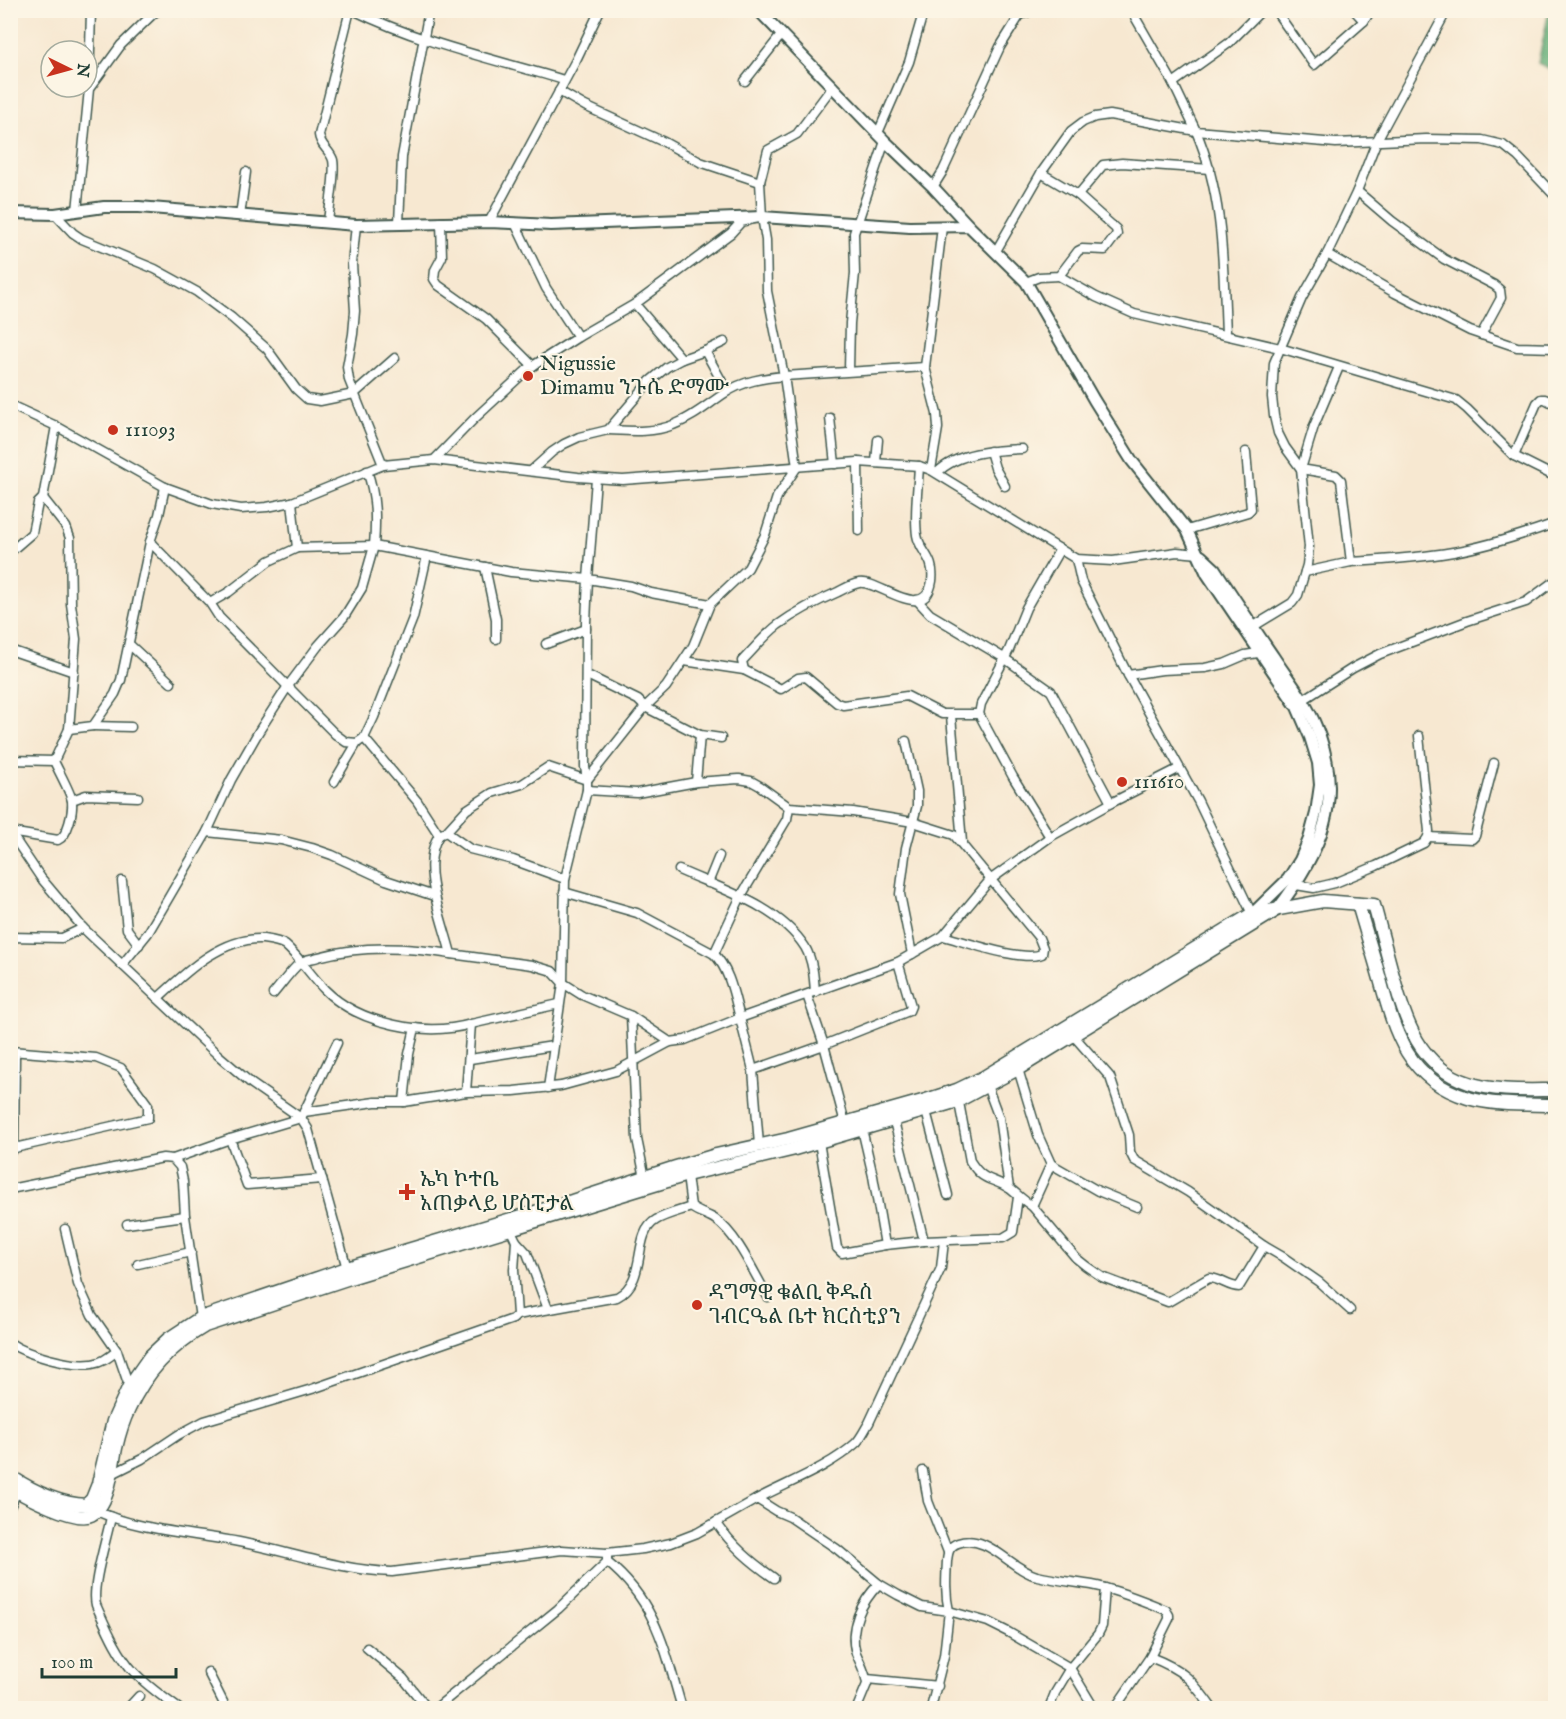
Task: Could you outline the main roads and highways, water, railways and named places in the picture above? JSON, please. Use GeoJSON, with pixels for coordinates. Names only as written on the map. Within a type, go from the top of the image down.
{"type":"FeatureCollection","features":[{"type":"Feature","properties":{"kind":"main road"},"geometry":{"type":"LineString","coordinates":[[14,1489],[81,1517],[90,1515],[92,1499],[98,1484],[113,1421],[129,1386],[150,1356],[168,1339],[200,1318],[348,1273],[511,1231],[687,1175],[819,1142],[926,1111],[957,1096],[984,1077],[1252,914],[1323,901],[1374,905],[1404,1017],[1428,1057],[1447,1073],[1470,1084],[1489,1088],[1556,1090]]}},
{"type":"Feature","properties":{"kind":"main road"},"geometry":{"type":"LineString","coordinates":[[1358,904],[1394,1028],[1417,1067],[1433,1081],[1470,1099],[1487,1102],[1556,1105]]}},
{"type":"Feature","properties":{"kind":"main road"},"geometry":{"type":"LineString","coordinates":[[511,1231],[645,1178],[696,1161],[957,1096],[987,1086],[1276,911]]}},
{"type":"Feature","properties":{"kind":"main road"},"geometry":{"type":"LineString","coordinates":[[91,1508],[105,1495],[123,1424],[134,1400],[158,1363],[188,1336],[205,1326],[348,1273]]}},
{"type":"Feature","properties":{"kind":"main road"},"geometry":{"type":"LineString","coordinates":[[10,1476],[57,1500],[91,1508]]}},
{"type":"Feature","properties":{"kind":"place","name":"Nigussie Dimamu ንጉሴ ድማሙ"},"geometry":{"type":"Point","coordinates":[528,376]}},
{"type":"Feature","properties":{"kind":"place","name":"111093"},"geometry":{"type":"Point","coordinates":[113,430]}},
{"type":"Feature","properties":{"kind":"place","name":"111610"},"geometry":{"type":"Point","coordinates":[1122,782]}},
{"type":"Feature","properties":{"kind":"place","name":"ኤካ ኮተቤ አጠቃላይ ሆስፒታል"},"geometry":{"type":"Point","coordinates":[407,1192]}},
{"type":"Feature","properties":{"kind":"place","name":"ዳግማዊ ቁልቢ ቅዱስ ገብርዔል ቤተ ክርስቲያን"},"geometry":{"type":"Point","coordinates":[697,1305]}}]}
